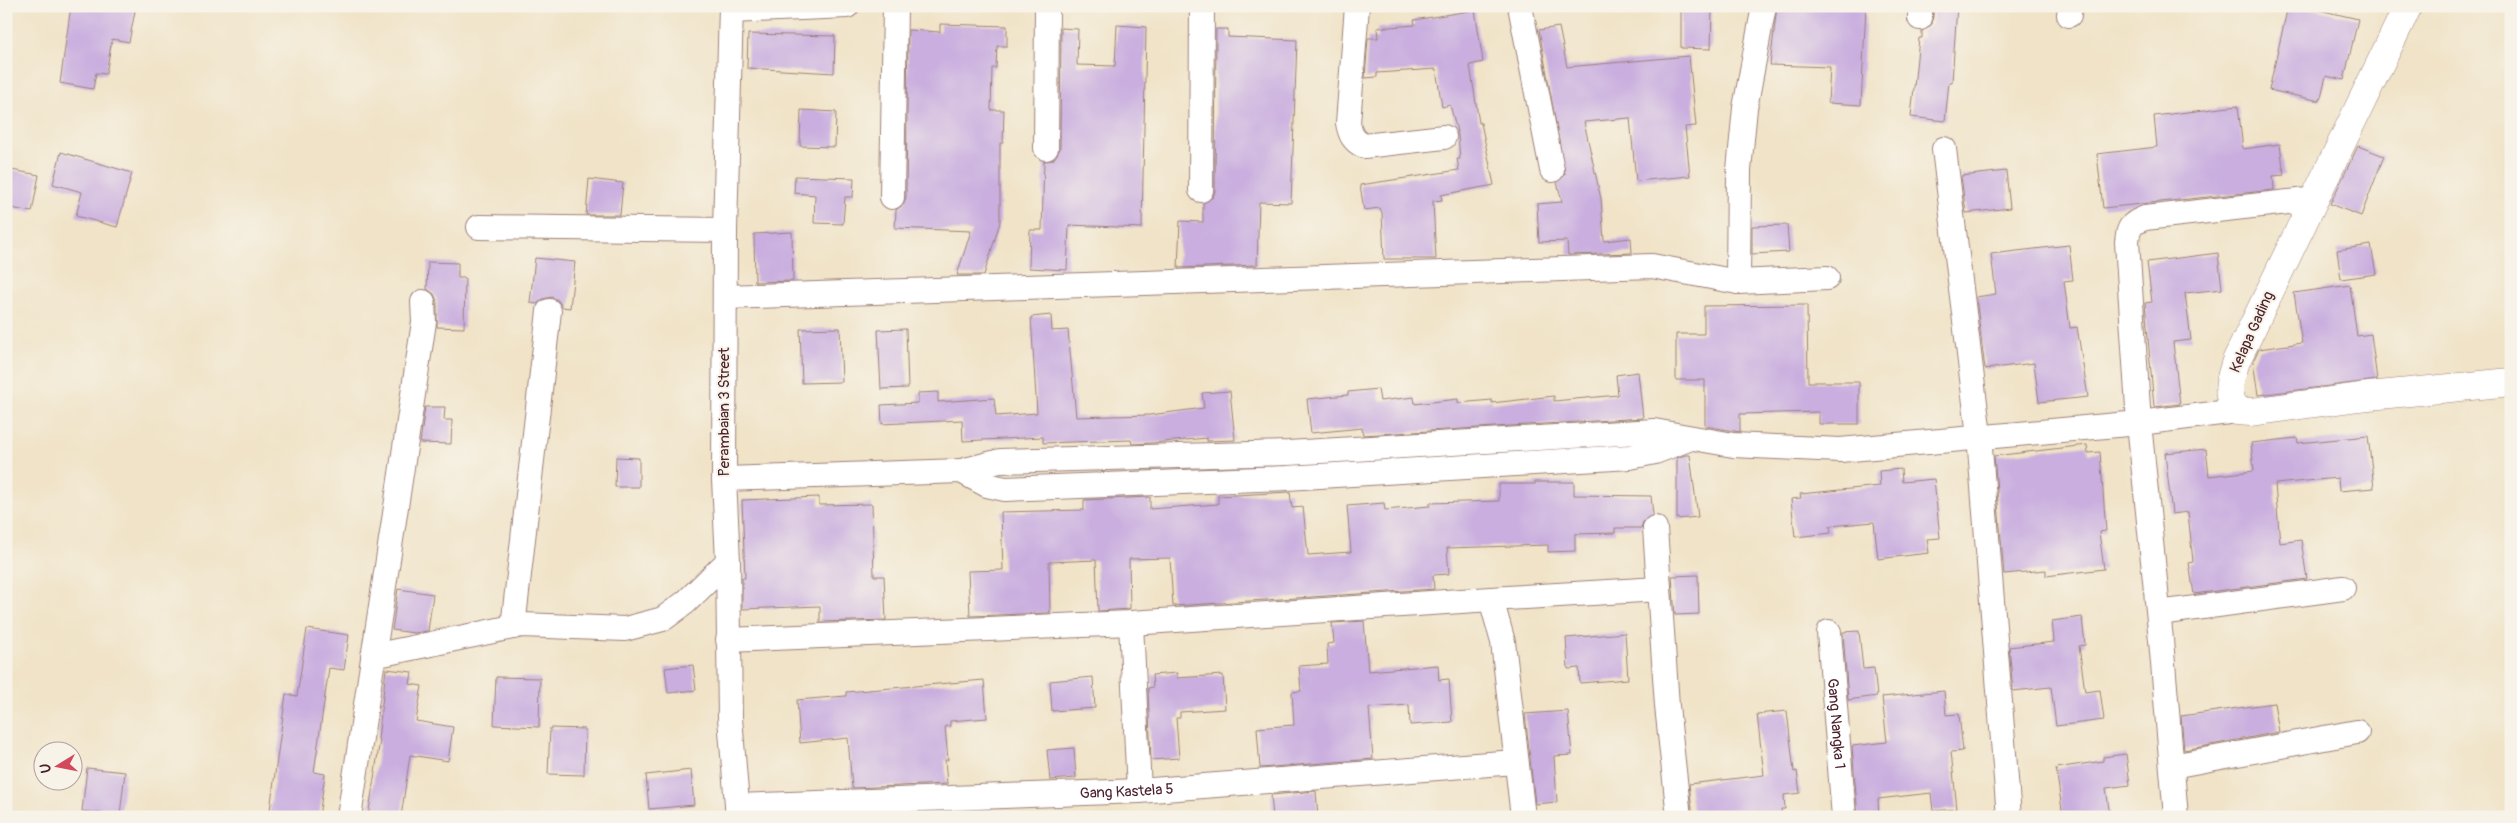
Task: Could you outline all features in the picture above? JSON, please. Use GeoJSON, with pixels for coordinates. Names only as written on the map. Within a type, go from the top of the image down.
{"type":"FeatureCollection","features":[{"type":"Feature","properties":{"kind":"street"},"geometry":{"type":"LineString","coordinates":[[731,9],[847,6]]}},
{"type":"Feature","properties":{"kind":"street"},"geometry":{"type":"LineString","coordinates":[[892,197],[895,6]]}},
{"type":"Feature","properties":{"kind":"street"},"geometry":{"type":"LineString","coordinates":[[1046,148],[1047,6]]}},
{"type":"Feature","properties":{"kind":"street"},"geometry":{"type":"LineString","coordinates":[[1201,190],[1202,6]]}},
{"type":"Feature","properties":{"kind":"street"},"geometry":{"type":"LineString","coordinates":[[1357,6],[1348,123],[1350,133],[1356,142],[1364,146],[1444,137]]}},
{"type":"Feature","properties":{"kind":"street"},"geometry":{"type":"LineString","coordinates":[[1520,6],[1552,170]]}},
{"type":"Feature","properties":{"kind":"street"},"geometry":{"type":"LineString","coordinates":[[1738,282],[1739,170],[1745,108],[1764,6]]}},
{"type":"Feature","properties":{"kind":"street","name":"Kelapa Gading"},"geometry":{"type":"LineString","coordinates":[[2237,412],[2230,402],[2228,388],[2236,361],[2408,6]]}},
{"type":"Feature","properties":{"kind":"street","name":"Perambaian 3 Street"},"geometry":{"type":"LineString","coordinates":[[731,9],[725,230],[724,479],[728,561],[730,718],[737,811]]}},
{"type":"Feature","properties":{"kind":"street"},"geometry":{"type":"LineString","coordinates":[[1944,149],[1979,436],[2009,817]]}},
{"type":"Feature","properties":{"kind":"street"},"geometry":{"type":"LineString","coordinates":[[2176,817],[2139,423],[2127,232],[2133,223],[2144,218],[2316,199]]}},
{"type":"Feature","properties":{"kind":"street"},"geometry":{"type":"LineString","coordinates":[[479,226],[725,230]]}},
{"type":"Feature","properties":{"kind":"street"},"geometry":{"type":"LineString","coordinates":[[725,297],[1652,266],[1738,282],[1827,278]]}},
{"type":"Feature","properties":{"kind":"street"},"geometry":{"type":"LineString","coordinates":[[349,817],[424,322],[423,302]]}},
{"type":"Feature","properties":{"kind":"street"},"geometry":{"type":"LineString","coordinates":[[513,627],[549,311]]}},
{"type":"Feature","properties":{"kind":"street"},"geometry":{"type":"LineString","coordinates":[[724,479],[961,471],[1000,461],[1288,453],[1654,431],[1733,445],[1840,450],[2139,423],[2511,382]]}},
{"type":"Feature","properties":{"kind":"street"},"geometry":{"type":"LineString","coordinates":[[961,471],[987,484],[1005,489],[1287,478],[1630,456],[1655,452],[1691,438]]}},
{"type":"Feature","properties":{"kind":"street"},"geometry":{"type":"LineString","coordinates":[[1287,478],[1288,453]]}},
{"type":"Feature","properties":{"kind":"street"},"geometry":{"type":"LineString","coordinates":[[1655,528],[1667,706],[1679,817]]}},
{"type":"Feature","properties":{"kind":"street"},"geometry":{"type":"LineString","coordinates":[[373,656],[513,627],[532,625],[625,629],[663,619],[686,602],[728,561]]}},
{"type":"Feature","properties":{"kind":"street"},"geometry":{"type":"LineString","coordinates":[[2158,614],[2343,588]]}},
{"type":"Feature","properties":{"kind":"street"},"geometry":{"type":"LineString","coordinates":[[728,640],[1131,623],[1659,589]]}},
{"type":"Feature","properties":{"kind":"street"},"geometry":{"type":"LineString","coordinates":[[1491,599],[1503,642],[1522,817]]}},
{"type":"Feature","properties":{"kind":"street"},"geometry":{"type":"LineString","coordinates":[[1131,623],[1139,791]]}},
{"type":"Feature","properties":{"kind":"street","name":"Gang Nangka 1"},"geometry":{"type":"LineString","coordinates":[[1829,632],[1844,817]]}},
{"type":"Feature","properties":{"kind":"street"},"geometry":{"type":"LineString","coordinates":[[2172,766],[2357,732]]}},
{"type":"Feature","properties":{"kind":"street","name":"Gang Kastela 5"},"geometry":{"type":"LineString","coordinates":[[737,811],[1139,791],[1515,762]]}},
{"type":"Feature","properties":{"kind":"building"},"geometry":{"type":"Polygon","coordinates":[[[71,6],[136,6],[129,42],[112,39],[106,74],[96,73],[93,89],[60,83],[71,6]]]}},
{"type":"Feature","properties":{"kind":"building"},"geometry":{"type":"Polygon","coordinates":[[[1777,6],[1866,6],[1861,105],[1828,103],[1830,67],[1770,65],[1777,6]]]}},
{"type":"Feature","properties":{"kind":"building"},"geometry":{"type":"Polygon","coordinates":[[[1934,6],[1957,6],[1952,82],[1949,82],[1945,121],[1911,117],[1919,38],[1922,38],[1922,31],[1932,24],[1934,6]]]}},
{"type":"Feature","properties":{"kind":"building"},"geometry":{"type":"Polygon","coordinates":[[[2288,6],[2302,6],[2358,19],[2344,80],[2326,76],[2320,101],[2269,90],[2288,6]]]}},
{"type":"Feature","properties":{"kind":"building"},"geometry":{"type":"Polygon","coordinates":[[[1681,9],[1712,10],[1711,49],[1681,48],[1681,9]]]}},
{"type":"Feature","properties":{"kind":"building"},"geometry":{"type":"Polygon","coordinates":[[[1475,10],[1483,62],[1470,65],[1479,123],[1481,123],[1494,185],[1441,195],[1442,200],[1433,201],[1436,259],[1384,259],[1382,213],[1380,208],[1364,210],[1360,185],[1459,170],[1457,159],[1460,159],[1458,135],[1450,105],[1442,107],[1436,69],[1377,73],[1377,77],[1365,78],[1368,38],[1378,38],[1377,28],[1415,25],[1414,20],[1475,10]]]}},
{"type":"Feature","properties":{"kind":"building"},"geometry":{"type":"Polygon","coordinates":[[[940,24],[1007,26],[1007,46],[997,46],[996,68],[992,68],[991,110],[1004,110],[1003,143],[1000,143],[1000,222],[984,275],[957,275],[971,231],[895,228],[896,210],[904,204],[906,197],[908,30],[940,32],[940,24]]]}},
{"type":"Feature","properties":{"kind":"building"},"geometry":{"type":"Polygon","coordinates":[[[1117,25],[1146,27],[1142,228],[1069,225],[1067,270],[1029,268],[1030,230],[1042,230],[1044,161],[1053,160],[1060,149],[1061,28],[1078,29],[1077,65],[1115,66],[1117,25]]]}},
{"type":"Feature","properties":{"kind":"building"},"geometry":{"type":"Polygon","coordinates":[[[1559,27],[1567,67],[1689,56],[1696,126],[1685,127],[1690,176],[1636,181],[1630,118],[1584,122],[1601,199],[1604,241],[1631,238],[1632,253],[1568,255],[1567,241],[1539,242],[1537,204],[1562,202],[1557,182],[1565,174],[1539,30],[1559,27]]]}},
{"type":"Feature","properties":{"kind":"building"},"geometry":{"type":"Polygon","coordinates":[[[1216,29],[1228,29],[1228,37],[1297,40],[1291,203],[1259,202],[1257,265],[1178,268],[1180,221],[1203,222],[1203,203],[1213,197],[1215,191],[1216,29]]]}},
{"type":"Feature","properties":{"kind":"building"},"geometry":{"type":"Polygon","coordinates":[[[748,34],[835,36],[834,73],[747,68],[748,34]]]}},
{"type":"Feature","properties":{"kind":"building"},"geometry":{"type":"Polygon","coordinates":[[[2238,106],[2243,149],[2280,144],[2284,175],[2273,176],[2274,190],[2103,208],[2097,154],[2157,147],[2154,116],[2238,106]]]}},
{"type":"Feature","properties":{"kind":"building"},"geometry":{"type":"Polygon","coordinates":[[[801,110],[836,112],[835,147],[800,146],[801,110]]]}},
{"type":"Feature","properties":{"kind":"building"},"geometry":{"type":"Polygon","coordinates":[[[2358,146],[2384,156],[2361,216],[2330,204],[2358,146]]]}},
{"type":"Feature","properties":{"kind":"building"},"geometry":{"type":"Polygon","coordinates":[[[61,152],[132,173],[117,227],[76,216],[82,192],[53,184],[61,152]]]}},
{"type":"Feature","properties":{"kind":"building"},"geometry":{"type":"Polygon","coordinates":[[[6,169],[39,175],[32,212],[6,207],[6,169]]]}},
{"type":"Feature","properties":{"kind":"building"},"geometry":{"type":"Polygon","coordinates":[[[2006,171],[2010,208],[1966,213],[1961,176],[2006,171]]]}},
{"type":"Feature","properties":{"kind":"building"},"geometry":{"type":"Polygon","coordinates":[[[795,176],[854,178],[853,197],[845,197],[843,224],[814,223],[815,195],[794,193],[795,176]]]}},
{"type":"Feature","properties":{"kind":"building"},"geometry":{"type":"Polygon","coordinates":[[[589,179],[623,183],[620,215],[586,215],[589,179]]]}},
{"type":"Feature","properties":{"kind":"building"},"geometry":{"type":"Polygon","coordinates":[[[1787,225],[1789,252],[1752,254],[1752,226],[1787,225]]]}},
{"type":"Feature","properties":{"kind":"building"},"geometry":{"type":"Polygon","coordinates":[[[792,232],[793,281],[755,282],[754,234],[792,232]]]}},
{"type":"Feature","properties":{"kind":"building"},"geometry":{"type":"Polygon","coordinates":[[[2069,245],[2073,280],[2064,281],[2070,328],[2077,327],[2088,397],[2039,402],[2034,363],[1985,369],[1976,297],[1996,294],[1991,254],[2069,245]]]}},
{"type":"Feature","properties":{"kind":"building"},"geometry":{"type":"Polygon","coordinates":[[[2371,245],[2376,274],[2341,279],[2337,250],[2371,245]]]}},
{"type":"Feature","properties":{"kind":"building"},"geometry":{"type":"Polygon","coordinates":[[[2218,253],[2222,289],[2185,293],[2191,340],[2173,342],[2180,404],[2154,407],[2145,303],[2152,302],[2147,262],[2218,253]]]}},
{"type":"Feature","properties":{"kind":"building"},"geometry":{"type":"Polygon","coordinates":[[[535,258],[575,262],[570,308],[562,307],[558,300],[551,297],[543,299],[537,304],[530,303],[535,258]]]}},
{"type":"Feature","properties":{"kind":"building"},"geometry":{"type":"Polygon","coordinates":[[[428,262],[458,263],[458,278],[465,278],[464,328],[437,327],[437,301],[434,294],[427,289],[428,262]]]}},
{"type":"Feature","properties":{"kind":"building"},"geometry":{"type":"Polygon","coordinates":[[[2350,285],[2357,336],[2371,334],[2377,380],[2258,395],[2253,361],[2259,349],[2302,343],[2294,293],[2350,285]]]}},
{"type":"Feature","properties":{"kind":"building"},"geometry":{"type":"Polygon","coordinates":[[[1807,305],[1808,382],[1859,382],[1859,424],[1819,424],[1819,412],[1740,414],[1740,432],[1705,426],[1705,380],[1676,380],[1676,334],[1704,334],[1704,306],[1807,305]]]}},
{"type":"Feature","properties":{"kind":"building"},"geometry":{"type":"Polygon","coordinates":[[[1051,315],[1052,331],[1068,330],[1076,417],[1150,415],[1204,408],[1202,393],[1230,391],[1235,440],[1207,441],[1207,438],[1132,444],[1131,440],[1043,443],[1043,437],[963,441],[962,420],[882,424],[881,405],[918,403],[918,393],[938,392],[938,402],[994,398],[996,416],[1037,413],[1031,317],[1051,315]]]}},
{"type":"Feature","properties":{"kind":"building"},"geometry":{"type":"Polygon","coordinates":[[[840,328],[842,382],[802,383],[800,329],[840,328]]]}},
{"type":"Feature","properties":{"kind":"building"},"geometry":{"type":"Polygon","coordinates":[[[906,329],[908,388],[881,389],[878,330],[906,329]]]}},
{"type":"Feature","properties":{"kind":"building"},"geometry":{"type":"Polygon","coordinates":[[[1638,372],[1643,418],[1363,435],[1362,428],[1311,433],[1307,399],[1348,395],[1348,392],[1378,389],[1380,401],[1414,397],[1415,404],[1458,399],[1458,403],[1492,400],[1492,403],[1554,396],[1554,401],[1618,395],[1616,375],[1638,372]]]}},
{"type":"Feature","properties":{"kind":"building"},"geometry":{"type":"Polygon","coordinates":[[[425,407],[445,407],[444,420],[452,420],[451,444],[420,443],[425,407]]]}},
{"type":"Feature","properties":{"kind":"building"},"geometry":{"type":"Polygon","coordinates":[[[2368,436],[2374,488],[2339,491],[2338,478],[2275,484],[2280,543],[2301,540],[2307,579],[2194,594],[2189,563],[2193,562],[2188,512],[2172,514],[2165,453],[2206,449],[2209,476],[2254,471],[2251,443],[2297,438],[2298,443],[2368,436]]]}},
{"type":"Feature","properties":{"kind":"building"},"geometry":{"type":"Polygon","coordinates":[[[2087,445],[2088,453],[2100,452],[2106,531],[2099,532],[2104,569],[2046,576],[2046,570],[2004,574],[1994,456],[2087,445]]]}},
{"type":"Feature","properties":{"kind":"building"},"geometry":{"type":"Polygon","coordinates":[[[1690,455],[1698,517],[1677,519],[1677,458],[1690,455]]]}},
{"type":"Feature","properties":{"kind":"building"},"geometry":{"type":"Polygon","coordinates":[[[616,457],[639,458],[639,487],[615,487],[616,457]]]}},
{"type":"Feature","properties":{"kind":"building"},"geometry":{"type":"Polygon","coordinates":[[[1901,469],[1902,482],[1934,479],[1940,538],[1927,539],[1929,553],[1878,559],[1874,522],[1830,526],[1831,533],[1795,537],[1791,499],[1801,498],[1800,494],[1880,486],[1879,471],[1901,469]]]}},
{"type":"Feature","properties":{"kind":"building"},"geometry":{"type":"Polygon","coordinates":[[[1535,482],[1574,482],[1574,495],[1651,496],[1653,515],[1643,522],[1641,528],[1615,528],[1615,533],[1575,534],[1575,551],[1548,552],[1548,545],[1447,548],[1449,574],[1433,575],[1434,589],[1173,606],[1170,558],[1129,559],[1130,609],[1098,611],[1096,560],[1049,562],[1050,613],[970,616],[968,571],[1003,570],[1001,512],[1084,510],[1084,500],[1150,497],[1150,509],[1218,504],[1218,496],[1290,492],[1292,508],[1303,507],[1308,555],[1351,552],[1347,506],[1384,503],[1385,510],[1430,506],[1430,503],[1499,501],[1499,484],[1535,484],[1535,482]]]}},
{"type":"Feature","properties":{"kind":"building"},"geometry":{"type":"Polygon","coordinates":[[[819,497],[819,505],[872,504],[874,576],[884,576],[886,620],[820,622],[820,606],[742,609],[742,578],[745,578],[742,500],[819,497]]]}},
{"type":"Feature","properties":{"kind":"building"},"geometry":{"type":"Polygon","coordinates":[[[1698,575],[1699,614],[1675,615],[1672,576],[1698,575]]]}},
{"type":"Feature","properties":{"kind":"building"},"geometry":{"type":"Polygon","coordinates":[[[398,589],[433,594],[428,631],[414,633],[392,630],[398,589]]]}},
{"type":"Feature","properties":{"kind":"building"},"geometry":{"type":"Polygon","coordinates":[[[2082,617],[2085,645],[2079,646],[2085,692],[2100,690],[2104,720],[2056,726],[2051,687],[2013,691],[2009,647],[2054,642],[2052,621],[2082,617]]]}},
{"type":"Feature","properties":{"kind":"building"},"geometry":{"type":"Polygon","coordinates":[[[1364,621],[1368,671],[1438,665],[1439,680],[1449,679],[1452,722],[1410,725],[1409,705],[1369,708],[1373,759],[1260,768],[1257,728],[1294,725],[1292,692],[1301,691],[1299,666],[1328,664],[1327,644],[1334,643],[1332,623],[1364,621]]]}},
{"type":"Feature","properties":{"kind":"building"},"geometry":{"type":"Polygon","coordinates":[[[307,629],[349,635],[344,670],[329,668],[314,772],[325,774],[319,817],[269,817],[286,694],[297,696],[307,629]]]}},
{"type":"Feature","properties":{"kind":"building"},"geometry":{"type":"Polygon","coordinates":[[[1859,631],[1863,669],[1874,668],[1877,696],[1848,700],[1843,632],[1859,631]]]}},
{"type":"Feature","properties":{"kind":"building"},"geometry":{"type":"Polygon","coordinates":[[[1625,633],[1628,679],[1580,683],[1579,668],[1568,669],[1566,638],[1625,633]]]}},
{"type":"Feature","properties":{"kind":"building"},"geometry":{"type":"Polygon","coordinates":[[[693,665],[696,690],[668,693],[665,668],[693,665]]]}},
{"type":"Feature","properties":{"kind":"building"},"geometry":{"type":"Polygon","coordinates":[[[386,669],[412,672],[410,684],[422,686],[416,721],[453,727],[448,761],[410,755],[401,817],[368,817],[380,740],[378,739],[386,669]]]}},
{"type":"Feature","properties":{"kind":"building"},"geometry":{"type":"Polygon","coordinates":[[[1177,673],[1177,678],[1223,675],[1225,709],[1180,712],[1180,718],[1176,718],[1179,758],[1151,760],[1148,688],[1153,687],[1152,675],[1177,673]]]}},
{"type":"Feature","properties":{"kind":"building"},"geometry":{"type":"Polygon","coordinates":[[[496,677],[540,678],[539,727],[494,725],[496,677]]]}},
{"type":"Feature","properties":{"kind":"building"},"geometry":{"type":"Polygon","coordinates":[[[1093,677],[1095,708],[1052,711],[1050,681],[1093,677]]]}},
{"type":"Feature","properties":{"kind":"building"},"geometry":{"type":"Polygon","coordinates":[[[984,680],[987,718],[950,721],[950,726],[945,726],[948,760],[945,760],[947,784],[852,788],[848,738],[800,743],[797,700],[846,696],[846,692],[984,680]]]}},
{"type":"Feature","properties":{"kind":"building"},"geometry":{"type":"Polygon","coordinates":[[[1944,691],[1946,715],[1959,714],[1963,751],[1951,752],[1957,809],[1933,811],[1931,793],[1878,799],[1879,816],[1858,817],[1852,746],[1887,742],[1882,697],[1944,691]]]}},
{"type":"Feature","properties":{"kind":"building"},"geometry":{"type":"Polygon","coordinates":[[[2274,703],[2279,732],[2184,750],[2181,716],[2274,703]]]}},
{"type":"Feature","properties":{"kind":"building"},"geometry":{"type":"Polygon","coordinates":[[[1568,711],[1572,755],[1554,756],[1557,802],[1535,804],[1525,714],[1568,711]]]}},
{"type":"Feature","properties":{"kind":"building"},"geometry":{"type":"Polygon","coordinates":[[[1787,711],[1794,772],[1797,771],[1800,793],[1784,795],[1785,809],[1781,809],[1782,817],[1693,817],[1689,784],[1764,775],[1757,714],[1787,711]]]}},
{"type":"Feature","properties":{"kind":"building"},"geometry":{"type":"Polygon","coordinates":[[[550,728],[585,729],[584,775],[548,774],[550,728]]]}},
{"type":"Feature","properties":{"kind":"building"},"geometry":{"type":"Polygon","coordinates":[[[1074,748],[1076,778],[1050,780],[1047,750],[1074,748]]]}},
{"type":"Feature","properties":{"kind":"building"},"geometry":{"type":"Polygon","coordinates":[[[2126,754],[2130,785],[2106,788],[2110,817],[2063,817],[2056,768],[2103,761],[2103,757],[2126,754]]]}},
{"type":"Feature","properties":{"kind":"building"},"geometry":{"type":"Polygon","coordinates":[[[87,768],[125,772],[120,815],[82,811],[87,768]]]}},
{"type":"Feature","properties":{"kind":"building"},"geometry":{"type":"Polygon","coordinates":[[[691,770],[694,805],[649,809],[646,775],[691,770]]]}},
{"type":"Feature","properties":{"kind":"building"},"geometry":{"type":"Polygon","coordinates":[[[1316,791],[1318,817],[1273,817],[1271,795],[1316,791]]]}}]}
